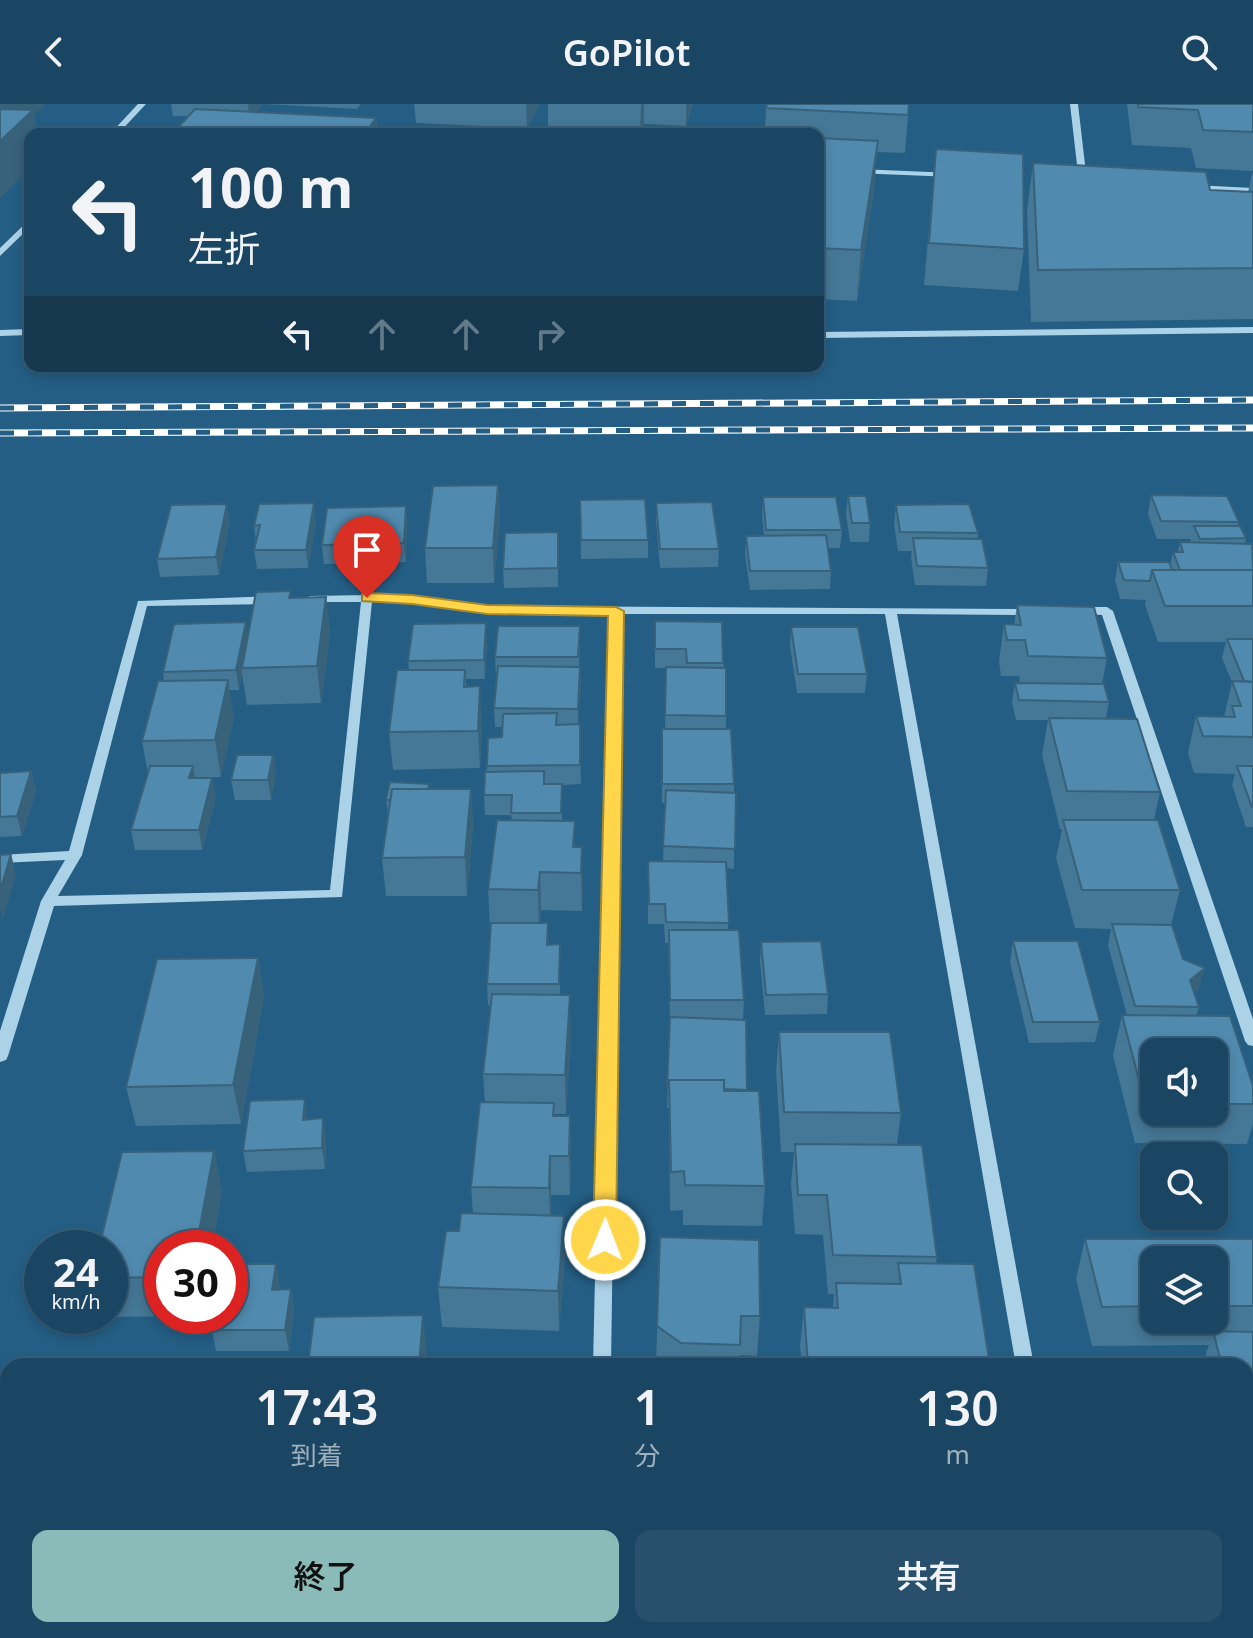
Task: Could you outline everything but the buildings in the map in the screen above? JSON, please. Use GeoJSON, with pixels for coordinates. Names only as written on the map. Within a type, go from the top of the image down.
{"type":"FeatureCollection","features":[{"type":"Feature","properties":{"kind":"street"},"geometry":{"type":"LineString","coordinates":[[120,128],[142,104]]}},
{"type":"Feature","properties":{"kind":"street"},"geometry":{"type":"LineString","coordinates":[[1074,104],[1083,182]]}},
{"type":"Feature","properties":{"kind":"street"},"geometry":{"type":"LineString","coordinates":[[849,170],[958,176]]}},
{"type":"Feature","properties":{"kind":"street"},"geometry":{"type":"LineString","coordinates":[[1067,181],[1098,182]]}},
{"type":"Feature","properties":{"kind":"street"},"geometry":{"type":"LineString","coordinates":[[1176,186],[1253,190]]}},
{"type":"Feature","properties":{"kind":"street"},"geometry":{"type":"LineString","coordinates":[[0,253],[24,228]]}},
{"type":"Feature","properties":{"kind":"street"},"geometry":{"type":"LineString","coordinates":[[824,335],[1253,330]]}},
{"type":"Feature","properties":{"kind":"street"},"geometry":{"type":"LineString","coordinates":[[0,333],[24,332]]}},
{"type":"Feature","properties":{"kind":"street"},"geometry":{"type":"LineString","coordinates":[[48,901],[337,894],[367,598]]}},
{"type":"Feature","properties":{"kind":"street"},"geometry":{"type":"LineString","coordinates":[[0,1056],[48,901],[75,855],[142,603],[367,598],[412,599],[487,610],[1045,611]]}},
{"type":"Feature","properties":{"kind":"street"},"geometry":{"type":"LineString","coordinates":[[890,610],[1024,1358]]}},
{"type":"Feature","properties":{"kind":"street"},"geometry":{"type":"LineString","coordinates":[[602,1358],[616,611]]}},
{"type":"Feature","properties":{"kind":"street"},"geometry":{"type":"LineString","coordinates":[[1061,611],[1107,611],[1253,1041]]}},
{"type":"Feature","properties":{"kind":"street"},"geometry":{"type":"LineString","coordinates":[[0,859],[75,855]]}},
{"type":"Feature","properties":{"kind":"railway"},"geometry":{"type":"LineString","coordinates":[[0,408],[1253,400]]}},
{"type":"Feature","properties":{"kind":"railway"},"geometry":{"type":"LineString","coordinates":[[0,433],[1253,428]]}},
{"type":"Feature","properties":{"kind":"route"},"geometry":{"type":"LineString","coordinates":[[367,598],[412,599],[487,610],[616,611],[605,1240]]}}]}
